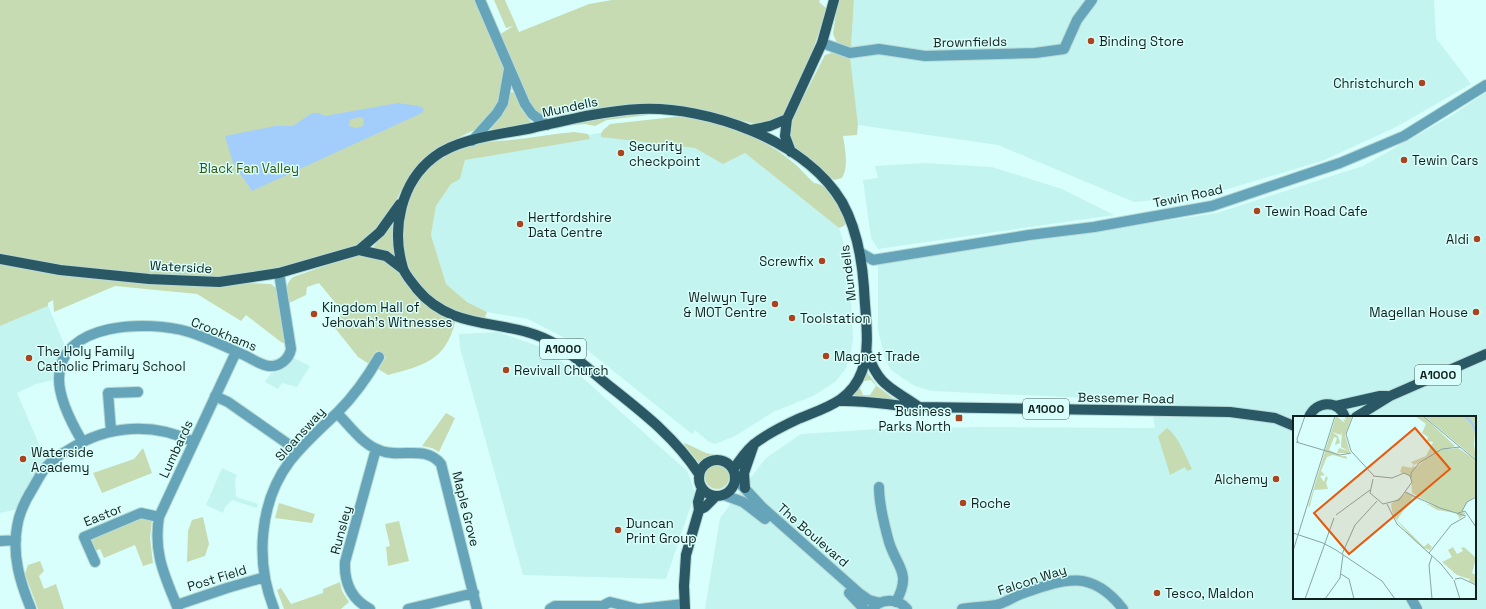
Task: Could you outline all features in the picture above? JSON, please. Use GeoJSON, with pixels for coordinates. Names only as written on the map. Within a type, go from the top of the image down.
{"type":"FeatureCollection","features":[{"type":"Feature","properties":{"kind":"main road"},"geometry":{"type":"LineString","coordinates":[[791,152],[785,136],[787,119],[822,43],[834,0]]}},
{"type":"Feature","properties":{"kind":"main road","name":"Mundells"},"geometry":{"type":"LineString","coordinates":[[403,269],[398,230],[404,199],[413,179],[433,157],[457,145],[619,111],[661,109],[696,113],[752,130],[791,152],[824,180],[838,196],[851,222],[860,253],[863,272],[867,353],[861,375],[853,387],[840,401],[830,407],[783,427],[754,444],[741,457],[734,474]]}},
{"type":"Feature","properties":{"kind":"main road"},"geometry":{"type":"LineString","coordinates":[[752,130],[770,126],[787,119]]}},
{"type":"Feature","properties":{"kind":"main road","name":"Waterside"},"geometry":{"type":"LineString","coordinates":[[0,259],[60,270],[149,279],[219,282],[279,273],[359,250],[380,232],[404,199]]}},
{"type":"Feature","properties":{"kind":"main road","name":"Waterside"},"geometry":{"type":"LineString","coordinates":[[359,250],[386,256],[403,269]]}},
{"type":"Feature","properties":{"kind":"main road","name":"A1000"},"geometry":{"type":"LineString","coordinates":[[403,269],[428,301],[456,318],[532,333],[561,348],[665,432],[688,457],[699,474],[699,484],[702,488],[698,502],[699,510],[686,555],[685,606]]}},
{"type":"Feature","properties":{"kind":"main road","name":"A1000"},"geometry":{"type":"LineString","coordinates":[[867,353],[874,371],[882,382],[919,407]]}},
{"type":"Feature","properties":{"kind":"main road","name":"A1000"},"geometry":{"type":"LineString","coordinates":[[1358,416],[1390,396],[1486,354]]}},
{"type":"Feature","properties":{"kind":"main road"},"geometry":{"type":"LineString","coordinates":[[1307,416],[1312,410],[1322,404],[1336,406],[1380,396],[1390,396]]}},
{"type":"Feature","properties":{"kind":"main road","name":"Bessemer Road"},"geometry":{"type":"LineString","coordinates":[[840,401],[862,401],[898,407],[1230,412],[1289,419]]}},
{"type":"Feature","properties":{"kind":"main road"},"geometry":{"type":"LineString","coordinates":[[1336,406],[1343,411],[1345,416]]}},
{"type":"Feature","properties":{"kind":"main road"},"geometry":{"type":"LineString","coordinates":[[745,488],[744,473],[754,444]]}},
{"type":"Feature","properties":{"kind":"main road"},"geometry":{"type":"LineString","coordinates":[[699,474],[702,467],[714,460],[724,461],[734,474]]}},
{"type":"Feature","properties":{"kind":"main road","name":"A1000"},"geometry":{"type":"LineString","coordinates":[[699,510],[732,488],[734,474]]}},
{"type":"Feature","properties":{"kind":"main road"},"geometry":{"type":"LineString","coordinates":[[702,488],[709,495],[720,496]]}},
{"type":"Feature","properties":{"kind":"street"},"geometry":{"type":"LineString","coordinates":[[480,0],[528,110],[547,125]]}},
{"type":"Feature","properties":{"kind":"street","name":"Brownfields"},"geometry":{"type":"LineString","coordinates":[[822,43],[850,53],[880,49],[925,56],[1035,53],[1064,50],[1076,20],[1092,0]]}},
{"type":"Feature","properties":{"kind":"street"},"geometry":{"type":"LineString","coordinates":[[472,141],[497,113],[506,94],[509,69]]}},
{"type":"Feature","properties":{"kind":"street","name":"Tewin Road"},"geometry":{"type":"LineString","coordinates":[[873,260],[1029,235],[1094,227],[1212,206],[1340,163],[1404,136],[1486,85]]}},
{"type":"Feature","properties":{"kind":"street"},"geometry":{"type":"LineString","coordinates":[[860,253],[873,260],[863,272]]}},
{"type":"Feature","properties":{"kind":"street","name":"Crookhams"},"geometry":{"type":"LineString","coordinates":[[82,441],[64,400],[59,380],[61,365],[64,357],[80,340],[105,329],[155,326],[188,332],[269,366],[282,363],[288,356],[291,349],[279,273]]}},
{"type":"Feature","properties":{"kind":"street","name":"Lumbards"},"geometry":{"type":"LineString","coordinates":[[178,607],[159,558],[157,538],[159,517],[236,352]]}},
{"type":"Feature","properties":{"kind":"street","name":"Sloansway"},"geometry":{"type":"LineString","coordinates":[[274,609],[265,577],[262,541],[267,509],[278,480],[290,461],[337,413],[362,384],[379,357]]}},
{"type":"Feature","properties":{"kind":"street"},"geometry":{"type":"LineString","coordinates":[[111,431],[108,393],[138,392]]}},
{"type":"Feature","properties":{"kind":"street"},"geometry":{"type":"LineString","coordinates":[[215,396],[228,402],[298,452]]}},
{"type":"Feature","properties":{"kind":"street","name":"Maple Grove"},"geometry":{"type":"LineString","coordinates":[[337,413],[364,441],[376,450],[390,453],[430,455],[441,464],[478,609]]}},
{"type":"Feature","properties":{"kind":"street"},"geometry":{"type":"LineString","coordinates":[[31,609],[19,575],[16,540],[17,525],[28,494],[54,459],[82,441],[111,431],[150,429],[176,434],[194,442]]}},
{"type":"Feature","properties":{"kind":"street","name":"Runsley"},"geometry":{"type":"LineString","coordinates":[[370,609],[359,602],[350,591],[345,572],[345,562],[376,450]]}},
{"type":"Feature","properties":{"kind":"street","name":"The Boulevard"},"geometry":{"type":"LineString","coordinates":[[734,474],[762,506],[859,593],[876,606]]}},
{"type":"Feature","properties":{"kind":"street"},"geometry":{"type":"LineString","coordinates":[[879,487],[879,498],[889,542],[903,575],[902,590],[896,602]]}},
{"type":"Feature","properties":{"kind":"street","name":"The Boulevard"},"geometry":{"type":"LineString","coordinates":[[720,496],[743,502],[758,512],[858,601],[864,609]]}},
{"type":"Feature","properties":{"kind":"street","name":"Eastor"},"geometry":{"type":"LineString","coordinates":[[94,562],[84,537],[141,513],[159,517]]}},
{"type":"Feature","properties":{"kind":"street"},"geometry":{"type":"LineString","coordinates":[[0,541],[16,540]]}},
{"type":"Feature","properties":{"kind":"street","name":"Post Field"},"geometry":{"type":"LineString","coordinates":[[178,607],[227,588],[265,577]]}},
{"type":"Feature","properties":{"kind":"street","name":"Falcon Way"},"geometry":{"type":"LineString","coordinates":[[962,609],[996,605],[1021,594],[1067,580],[1076,579],[1087,580],[1109,594],[1123,609]]}},
{"type":"Feature","properties":{"kind":"street"},"geometry":{"type":"LineString","coordinates":[[408,609],[474,593]]}},
{"type":"Feature","properties":{"kind":"street"},"geometry":{"type":"LineString","coordinates":[[1412,599],[1417,609]]}},
{"type":"Feature","properties":{"kind":"street"},"geometry":{"type":"LineString","coordinates":[[876,606],[886,601],[896,602],[907,609]]}},
{"type":"Feature","properties":{"kind":"street"},"geometry":{"type":"LineString","coordinates":[[550,609],[555,606],[602,607],[610,602],[639,609],[685,606]]}},
{"type":"Feature","properties":{"kind":"shaded area"},"geometry":{"type":"Polygon","coordinates":[[[854,0],[1434,0],[1436,38],[1471,84],[1396,127],[1322,161],[1211,194],[1134,202],[998,145],[858,125],[850,64],[854,0]]]}},
{"type":"Feature","properties":{"kind":"shaded area"},"geometry":{"type":"Polygon","coordinates":[[[1486,92],[1486,609],[705,609],[720,518],[766,458],[801,434],[879,429],[977,427],[1155,428],[1151,401],[932,391],[915,386],[890,369],[885,358],[878,330],[878,264],[1217,213],[1363,166],[1451,116],[1486,92]]]}},
{"type":"Feature","properties":{"kind":"shaded area"},"geometry":{"type":"Polygon","coordinates":[[[398,103],[419,106],[424,109],[422,113],[252,191],[233,163],[225,136],[275,126],[293,126],[312,113],[319,113],[325,116],[398,103]],[[360,117],[350,120],[349,126],[355,128],[363,126],[364,119],[360,117]]]}},
{"type":"Feature","properties":{"kind":"shaded area"},"geometry":{"type":"Polygon","coordinates":[[[609,131],[745,153],[839,228],[849,260],[853,339],[850,357],[845,370],[835,382],[813,396],[773,412],[735,436],[715,444],[709,442],[695,430],[692,434],[586,349],[528,319],[487,312],[467,302],[446,284],[431,235],[436,206],[451,184],[460,179],[465,160],[609,131]]]}},
{"type":"Feature","properties":{"kind":"shaded area"},"geometry":{"type":"Polygon","coordinates":[[[925,163],[992,167],[1062,189],[1114,215],[878,249],[871,238],[863,180],[878,178],[875,166],[925,163]]]}},
{"type":"Feature","properties":{"kind":"shaded area"},"geometry":{"type":"Polygon","coordinates":[[[48,306],[65,346],[54,365],[53,380],[36,384],[17,393],[48,465],[23,508],[0,513],[0,326],[48,306]]]}},
{"type":"Feature","properties":{"kind":"shaded area"},"geometry":{"type":"Polygon","coordinates":[[[498,332],[544,348],[584,379],[688,472],[695,493],[666,579],[523,575],[460,348],[459,334],[498,332]]]}},
{"type":"Feature","properties":{"kind":"shaded area"},"geometry":{"type":"Polygon","coordinates":[[[292,357],[310,366],[297,387],[282,383],[278,389],[265,382],[271,373],[279,371],[282,366],[285,367],[292,357]]]}},
{"type":"Feature","properties":{"kind":"shaded area"},"geometry":{"type":"Polygon","coordinates":[[[222,468],[237,475],[235,480],[236,497],[258,504],[257,508],[232,500],[225,507],[223,513],[206,505],[222,468]]]}},
{"type":"Feature","properties":{"kind":"green space","name":"Black Fan Valley"},"geometry":{"type":"Polygon","coordinates":[[[0,0],[476,0],[504,70],[504,80],[500,102],[480,127],[436,149],[424,158],[406,181],[384,224],[357,247],[292,266],[240,275],[210,278],[56,265],[0,255],[0,0]]]}},
{"type":"Feature","properties":{"kind":"green space"},"geometry":{"type":"Polygon","coordinates":[[[494,0],[505,0],[519,32],[589,4],[612,0],[820,0],[819,2],[827,9],[809,61],[783,115],[768,123],[755,124],[705,111],[675,106],[613,107],[543,116],[532,111],[499,35],[513,26],[506,28],[494,0]]]}},
{"type":"Feature","properties":{"kind":"green space"},"geometry":{"type":"Polygon","coordinates":[[[838,0],[854,0],[851,48],[837,43],[833,34],[838,0]]]}},
{"type":"Feature","properties":{"kind":"green space"},"geometry":{"type":"Polygon","coordinates":[[[834,52],[850,57],[858,125],[857,135],[843,136],[846,157],[844,174],[842,178],[834,180],[796,148],[790,141],[789,125],[825,55],[834,52]]]}},
{"type":"Feature","properties":{"kind":"green space"},"geometry":{"type":"Polygon","coordinates":[[[511,92],[515,93],[521,109],[532,123],[493,131],[491,128],[504,113],[511,92]]]}},
{"type":"Feature","properties":{"kind":"green space"},"geometry":{"type":"Polygon","coordinates":[[[648,113],[649,115],[607,120],[595,126],[585,124],[565,126],[606,116],[648,113]]]}},
{"type":"Feature","properties":{"kind":"green space"},"geometry":{"type":"Polygon","coordinates":[[[683,116],[713,122],[742,132],[783,154],[798,166],[814,183],[826,188],[838,204],[846,222],[844,226],[839,228],[745,153],[723,164],[695,148],[601,137],[602,131],[610,124],[683,116]]]}},
{"type":"Feature","properties":{"kind":"green space"},"geometry":{"type":"Polygon","coordinates":[[[574,132],[588,134],[590,139],[465,160],[460,179],[451,184],[436,206],[431,235],[446,284],[467,302],[487,312],[484,320],[462,315],[441,305],[419,284],[411,271],[402,243],[404,213],[412,192],[425,172],[438,160],[464,147],[491,142],[574,132]]]}},
{"type":"Feature","properties":{"kind":"green space"},"geometry":{"type":"Polygon","coordinates":[[[391,225],[393,228],[396,255],[394,257],[373,247],[391,225]]]}},
{"type":"Feature","properties":{"kind":"green space"},"geometry":{"type":"Polygon","coordinates":[[[356,255],[374,255],[396,268],[404,280],[431,308],[455,322],[446,345],[439,354],[422,365],[388,375],[378,369],[386,357],[376,351],[369,364],[358,357],[335,328],[342,311],[319,283],[307,287],[306,295],[287,304],[287,286],[293,277],[356,255]]]}},
{"type":"Feature","properties":{"kind":"green space"},"geometry":{"type":"Polygon","coordinates":[[[0,263],[36,270],[226,286],[245,283],[271,284],[277,289],[287,345],[246,315],[241,321],[197,294],[115,286],[54,312],[53,300],[48,303],[48,306],[0,326],[0,263]]]}},
{"type":"Feature","properties":{"kind":"green space"},"geometry":{"type":"Polygon","coordinates":[[[867,372],[877,386],[898,402],[874,397],[852,396],[867,372]],[[871,380],[864,381],[860,388],[863,395],[870,395],[876,386],[871,380]]]}},
{"type":"Feature","properties":{"kind":"green space"},"geometry":{"type":"Polygon","coordinates":[[[446,413],[455,418],[439,452],[432,448],[422,446],[446,413]]]}},
{"type":"Feature","properties":{"kind":"green space"},"geometry":{"type":"Polygon","coordinates":[[[1167,428],[1175,436],[1192,469],[1187,471],[1185,467],[1170,475],[1158,436],[1167,428]]]}},
{"type":"Feature","properties":{"kind":"green space"},"geometry":{"type":"Polygon","coordinates":[[[685,443],[706,453],[715,455],[709,456],[699,463],[684,444],[685,443]]]}},
{"type":"Feature","properties":{"kind":"green space"},"geometry":{"type":"Polygon","coordinates":[[[143,448],[152,473],[102,493],[93,473],[134,459],[143,448]]]}},
{"type":"Feature","properties":{"kind":"green space"},"geometry":{"type":"Polygon","coordinates":[[[717,465],[725,469],[729,477],[725,485],[717,489],[709,485],[705,477],[709,469],[717,465]]]}},
{"type":"Feature","properties":{"kind":"green space"},"geometry":{"type":"Polygon","coordinates":[[[279,503],[315,514],[312,523],[275,518],[279,503]]]}},
{"type":"Feature","properties":{"kind":"green space"},"geometry":{"type":"Polygon","coordinates":[[[203,517],[209,544],[205,556],[187,562],[188,531],[192,520],[203,517]]]}},
{"type":"Feature","properties":{"kind":"green space"},"geometry":{"type":"Polygon","coordinates":[[[136,518],[152,519],[150,538],[153,563],[143,566],[135,545],[104,558],[100,549],[95,551],[88,539],[134,522],[136,518]]]}},
{"type":"Feature","properties":{"kind":"green space"},"geometry":{"type":"Polygon","coordinates":[[[399,521],[409,561],[388,566],[386,547],[390,546],[385,524],[399,521]]]}},
{"type":"Feature","properties":{"kind":"green space"},"geometry":{"type":"Polygon","coordinates":[[[40,561],[44,571],[39,576],[44,589],[56,584],[64,609],[38,609],[25,574],[28,565],[40,561]]]}},
{"type":"Feature","properties":{"kind":"green space"},"geometry":{"type":"Polygon","coordinates":[[[340,582],[342,591],[349,602],[341,609],[284,609],[277,590],[281,588],[291,604],[323,593],[323,589],[340,582]]]}},
{"type":"Feature","properties":{"kind":"place","name":"Binding Store"},"geometry":{"type":"Point","coordinates":[1091,41]}},
{"type":"Feature","properties":{"kind":"place","name":"Christchurch"},"geometry":{"type":"Point","coordinates":[1422,83]}},
{"type":"Feature","properties":{"kind":"place","name":"Security checkpoint"},"geometry":{"type":"Point","coordinates":[621,153]}},
{"type":"Feature","properties":{"kind":"place","name":"Tewin Cars"},"geometry":{"type":"Point","coordinates":[1404,160]}},
{"type":"Feature","properties":{"kind":"place","name":"Tewin Road Cafe"},"geometry":{"type":"Point","coordinates":[1257,211]}},
{"type":"Feature","properties":{"kind":"place","name":"Hertfordshire Data Centre"},"geometry":{"type":"Point","coordinates":[520,224]}},
{"type":"Feature","properties":{"kind":"place","name":"Aldi"},"geometry":{"type":"Point","coordinates":[1477,239]}},
{"type":"Feature","properties":{"kind":"place","name":"Screwfix"},"geometry":{"type":"Point","coordinates":[822,261]}},
{"type":"Feature","properties":{"kind":"place","name":"Welwyn Tyre & MOT Centre"},"geometry":{"type":"Point","coordinates":[775,304]}},
{"type":"Feature","properties":{"kind":"place","name":"Magellan House"},"geometry":{"type":"Point","coordinates":[1476,312]}},
{"type":"Feature","properties":{"kind":"place","name":"Kingdom Hall of Jehovah's Witnesses"},"geometry":{"type":"Point","coordinates":[314,314]}},
{"type":"Feature","properties":{"kind":"place","name":"Toolstation"},"geometry":{"type":"Point","coordinates":[792,318]}},
{"type":"Feature","properties":{"kind":"place","name":"Magnet Trade"},"geometry":{"type":"Point","coordinates":[826,356]}},
{"type":"Feature","properties":{"kind":"place","name":"The Holy Family Catholic Primary School"},"geometry":{"type":"Point","coordinates":[29,358]}},
{"type":"Feature","properties":{"kind":"place","name":"Revivall Church"},"geometry":{"type":"Point","coordinates":[506,370]}},
{"type":"Feature","properties":{"kind":"place","name":"Business Parks North"},"geometry":{"type":"Point","coordinates":[959,418]}},
{"type":"Feature","properties":{"kind":"place","name":"Waterside Academy"},"geometry":{"type":"Point","coordinates":[23,459]}},
{"type":"Feature","properties":{"kind":"place","name":"Alchemy"},"geometry":{"type":"Point","coordinates":[1276,479]}},
{"type":"Feature","properties":{"kind":"place","name":"Roche"},"geometry":{"type":"Point","coordinates":[963,503]}},
{"type":"Feature","properties":{"kind":"place","name":"Duncan Print Group"},"geometry":{"type":"Point","coordinates":[618,530]}},
{"type":"Feature","properties":{"kind":"place","name":"Tesco, Maldon"},"geometry":{"type":"Point","coordinates":[1157,593]}}]}
